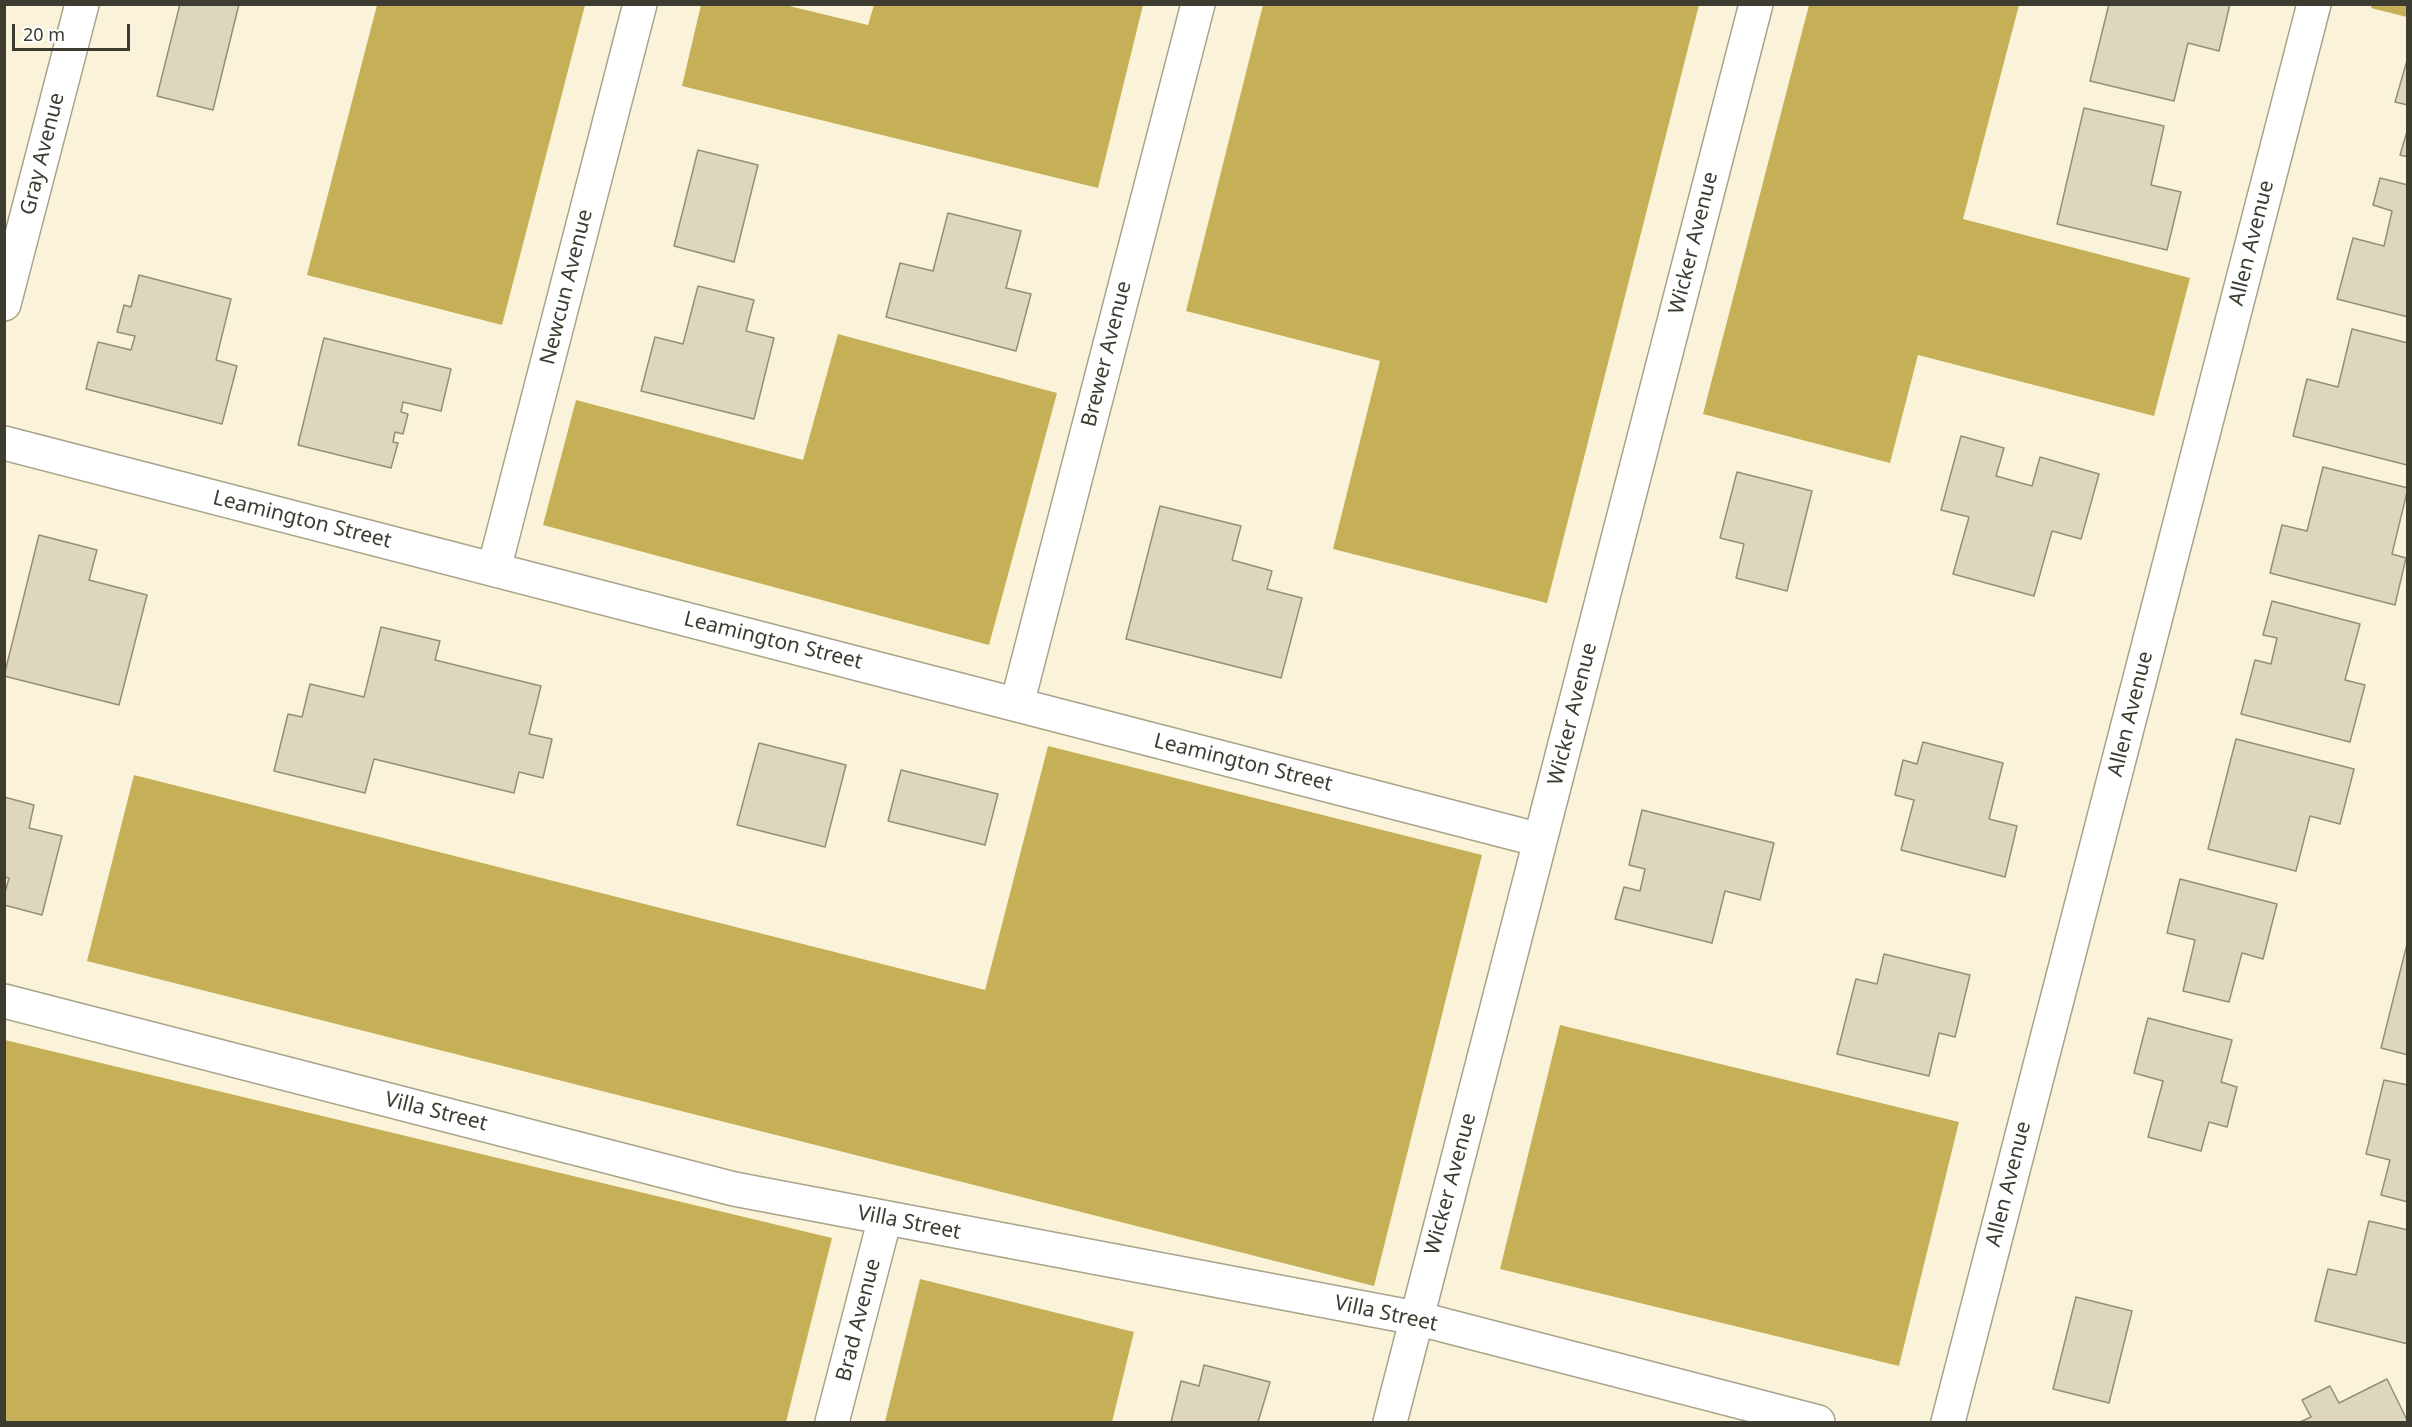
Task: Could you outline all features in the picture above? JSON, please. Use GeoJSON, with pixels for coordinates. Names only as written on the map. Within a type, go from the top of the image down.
{"type":"FeatureCollection","features":[{"type":"Feature","properties":{"kind":"street","name":"Gray Avenue"},"geometry":{"type":"LineString","coordinates":[[4,304],[82,4]]}},
{"type":"Feature","properties":{"kind":"street","name":"Newcun Avenue"},"geometry":{"type":"LineString","coordinates":[[494,569],[640,4]]}},
{"type":"Feature","properties":{"kind":"street","name":"Brewer Avenue"},"geometry":{"type":"LineString","coordinates":[[1017,704],[1198,4]]}},
{"type":"Feature","properties":{"kind":"street","name":"Wicker Avenue"},"geometry":{"type":"LineString","coordinates":[[1389,1422],[1756,4]]}},
{"type":"Feature","properties":{"kind":"street","name":"Allen Avenue"},"geometry":{"type":"LineString","coordinates":[[1948,1422],[2314,4]]}},
{"type":"Feature","properties":{"kind":"street","name":"Leamington Street"},"geometry":{"type":"LineString","coordinates":[[4,443],[1540,840]]}},
{"type":"Feature","properties":{"kind":"street","name":"Villa Street"},"geometry":{"type":"LineString","coordinates":[[4,1001],[723,1186],[1416,1318],[1818,1422]]}},
{"type":"Feature","properties":{"kind":"street","name":"Brad Avenue"},"geometry":{"type":"LineString","coordinates":[[832,1422],[885,1218]]}},
{"type":"Feature","properties":{"kind":"shaded area"},"geometry":{"type":"Polygon","coordinates":[[[377,5],[585,5],[502,325],[307,275],[377,5]]]}},
{"type":"Feature","properties":{"kind":"shaded area"},"geometry":{"type":"Polygon","coordinates":[[[701,5],[785,5],[868,25],[874,5],[1143,5],[1098,188],[682,86],[701,5]]]}},
{"type":"Feature","properties":{"kind":"shaded area"},"geometry":{"type":"Polygon","coordinates":[[[1263,5],[1699,5],[1547,603],[1333,549],[1380,361],[1186,311],[1263,5]]]}},
{"type":"Feature","properties":{"kind":"shaded area"},"geometry":{"type":"Polygon","coordinates":[[[1809,5],[2019,5],[1963,219],[2190,278],[2154,416],[1918,355],[1890,463],[1703,414],[1809,5]]]}},
{"type":"Feature","properties":{"kind":"shaded area"},"geometry":{"type":"Polygon","coordinates":[[[2372,5],[2407,5],[2407,17],[2371,8],[2372,5]]]}},
{"type":"Feature","properties":{"kind":"shaded area"},"geometry":{"type":"Polygon","coordinates":[[[838,334],[1057,393],[989,645],[543,525],[576,400],[803,460],[838,334]]]}},
{"type":"Feature","properties":{"kind":"shaded area"},"geometry":{"type":"Polygon","coordinates":[[[1048,746],[1482,855],[1374,1286],[87,961],[134,775],[985,990],[1048,746]]]}},
{"type":"Feature","properties":{"kind":"shaded area"},"geometry":{"type":"Polygon","coordinates":[[[1560,1025],[1959,1122],[1899,1366],[1500,1269],[1560,1025]]]}},
{"type":"Feature","properties":{"kind":"shaded area"},"geometry":{"type":"Polygon","coordinates":[[[5,1040],[832,1238],[786,1422],[5,1422],[5,1040]]]}},
{"type":"Feature","properties":{"kind":"shaded area"},"geometry":{"type":"Polygon","coordinates":[[[920,1279],[1134,1332],[1112,1422],[885,1422],[920,1279]]]}},
{"type":"Feature","properties":{"kind":"building"},"geometry":{"type":"Polygon","coordinates":[[[180,4],[239,4],[213,110],[157,96],[180,4]]]}},
{"type":"Feature","properties":{"kind":"building"},"geometry":{"type":"Polygon","coordinates":[[[2109,4],[2230,4],[2219,51],[2188,43],[2174,101],[2090,81],[2109,4]]]}},
{"type":"Feature","properties":{"kind":"building"},"geometry":{"type":"Polygon","coordinates":[[[2408,57],[2408,105],[2395,102],[2408,57]]]}},
{"type":"Feature","properties":{"kind":"building"},"geometry":{"type":"Polygon","coordinates":[[[2084,108],[2164,126],[2151,185],[2181,192],[2167,250],[2057,224],[2084,108]]]}},
{"type":"Feature","properties":{"kind":"building"},"geometry":{"type":"Polygon","coordinates":[[[2408,128],[2408,157],[2400,155],[2408,128]]]}},
{"type":"Feature","properties":{"kind":"building"},"geometry":{"type":"Polygon","coordinates":[[[698,150],[758,165],[734,262],[674,246],[698,150]]]}},
{"type":"Feature","properties":{"kind":"building"},"geometry":{"type":"Polygon","coordinates":[[[2380,178],[2408,185],[2408,317],[2337,299],[2353,238],[2384,246],[2392,211],[2373,205],[2380,178]]]}},
{"type":"Feature","properties":{"kind":"building"},"geometry":{"type":"Polygon","coordinates":[[[948,213],[1021,231],[1006,288],[1031,294],[1016,351],[886,317],[900,263],[933,271],[948,213]]]}},
{"type":"Feature","properties":{"kind":"building"},"geometry":{"type":"Polygon","coordinates":[[[139,275],[231,299],[216,360],[237,366],[222,424],[86,389],[98,342],[131,350],[135,336],[117,332],[124,305],[131,307],[139,275]]]}},
{"type":"Feature","properties":{"kind":"building"},"geometry":{"type":"Polygon","coordinates":[[[698,286],[754,300],[746,331],[774,338],[754,419],[641,391],[655,337],[683,344],[698,286]]]}},
{"type":"Feature","properties":{"kind":"building"},"geometry":{"type":"Polygon","coordinates":[[[2352,329],[2408,343],[2407,465],[2293,436],[2307,379],[2338,387],[2352,329]]]}},
{"type":"Feature","properties":{"kind":"building"},"geometry":{"type":"Polygon","coordinates":[[[324,338],[451,369],[441,411],[403,402],[401,412],[408,414],[403,434],[395,432],[393,442],[398,443],[391,468],[298,445],[324,338]]]}},
{"type":"Feature","properties":{"kind":"building"},"geometry":{"type":"Polygon","coordinates":[[[1961,436],[2004,448],[1996,476],[2032,486],[2040,457],[2099,474],[2081,539],[2052,531],[2034,596],[1953,574],[1969,517],[1941,510],[1961,436]]]}},
{"type":"Feature","properties":{"kind":"building"},"geometry":{"type":"Polygon","coordinates":[[[2323,467],[2408,488],[2392,554],[2406,558],[2395,605],[2270,573],[2282,525],[2307,531],[2323,467]]]}},
{"type":"Feature","properties":{"kind":"building"},"geometry":{"type":"Polygon","coordinates":[[[1737,472],[1812,491],[1787,591],[1736,578],[1744,544],[1720,538],[1737,472]]]}},
{"type":"Feature","properties":{"kind":"building"},"geometry":{"type":"Polygon","coordinates":[[[1160,506],[1241,526],[1232,560],[1272,571],[1267,589],[1302,598],[1281,678],[1126,639],[1160,506]]]}},
{"type":"Feature","properties":{"kind":"building"},"geometry":{"type":"Polygon","coordinates":[[[39,535],[97,550],[89,580],[147,595],[119,705],[4,676],[39,535]]]}},
{"type":"Feature","properties":{"kind":"building"},"geometry":{"type":"Polygon","coordinates":[[[2272,601],[2360,624],[2345,680],[2365,685],[2350,742],[2241,714],[2255,660],[2271,664],[2277,638],[2263,635],[2272,601]]]}},
{"type":"Feature","properties":{"kind":"building"},"geometry":{"type":"Polygon","coordinates":[[[381,627],[440,641],[435,660],[541,686],[529,734],[552,739],[543,778],[519,772],[514,793],[374,759],[365,793],[274,771],[288,714],[302,717],[310,684],[364,697],[381,627]]]}},
{"type":"Feature","properties":{"kind":"building"},"geometry":{"type":"Polygon","coordinates":[[[2236,739],[2354,769],[2340,824],[2310,816],[2296,871],[2208,849],[2236,739]]]}},
{"type":"Feature","properties":{"kind":"building"},"geometry":{"type":"Polygon","coordinates":[[[1923,742],[2003,763],[1989,819],[2017,826],[2005,877],[1901,850],[1914,800],[1895,795],[1903,760],[1917,764],[1923,742]]]}},
{"type":"Feature","properties":{"kind":"building"},"geometry":{"type":"Polygon","coordinates":[[[759,743],[846,765],[825,847],[737,825],[759,743]]]}},
{"type":"Feature","properties":{"kind":"building"},"geometry":{"type":"Polygon","coordinates":[[[901,770],[998,794],[985,845],[888,821],[901,770]]]}},
{"type":"Feature","properties":{"kind":"building"},"geometry":{"type":"Polygon","coordinates":[[[4,797],[34,805],[29,828],[62,836],[42,915],[4,905],[9,878],[4,877],[4,797]]]}},
{"type":"Feature","properties":{"kind":"building"},"geometry":{"type":"Polygon","coordinates":[[[1642,810],[1774,843],[1760,900],[1725,891],[1712,943],[1615,919],[1624,887],[1640,891],[1645,869],[1629,865],[1642,810]]]}},
{"type":"Feature","properties":{"kind":"building"},"geometry":{"type":"Polygon","coordinates":[[[2180,879],[2277,904],[2263,959],[2242,953],[2229,1002],[2183,991],[2195,940],[2167,933],[2180,879]]]}},
{"type":"Feature","properties":{"kind":"building"},"geometry":{"type":"Polygon","coordinates":[[[2408,940],[2408,1055],[2381,1048],[2408,940]]]}},
{"type":"Feature","properties":{"kind":"building"},"geometry":{"type":"Polygon","coordinates":[[[1884,954],[1970,975],[1955,1037],[1939,1033],[1929,1076],[1837,1054],[1856,979],[1877,984],[1884,954]]]}},
{"type":"Feature","properties":{"kind":"building"},"geometry":{"type":"Polygon","coordinates":[[[2148,1018],[2232,1040],[2221,1082],[2237,1087],[2227,1127],[2209,1122],[2201,1151],[2148,1137],[2163,1081],[2134,1073],[2148,1018]]]}},
{"type":"Feature","properties":{"kind":"building"},"geometry":{"type":"Polygon","coordinates":[[[2384,1080],[2408,1085],[2408,1202],[2381,1195],[2390,1160],[2366,1154],[2384,1080]]]}},
{"type":"Feature","properties":{"kind":"building"},"geometry":{"type":"Polygon","coordinates":[[[2369,1221],[2408,1230],[2408,1344],[2315,1321],[2328,1269],[2356,1275],[2369,1221]]]}},
{"type":"Feature","properties":{"kind":"building"},"geometry":{"type":"Polygon","coordinates":[[[2076,1297],[2132,1311],[2109,1403],[2053,1389],[2076,1297]]]}},
{"type":"Feature","properties":{"kind":"building"},"geometry":{"type":"Polygon","coordinates":[[[1204,1365],[1270,1382],[1258,1422],[1171,1422],[1181,1381],[1199,1386],[1204,1365]]]}},
{"type":"Feature","properties":{"kind":"building"},"geometry":{"type":"Polygon","coordinates":[[[2387,1379],[2408,1422],[2300,1422],[2311,1417],[2302,1400],[2330,1386],[2339,1403],[2387,1379]]]}}]}
